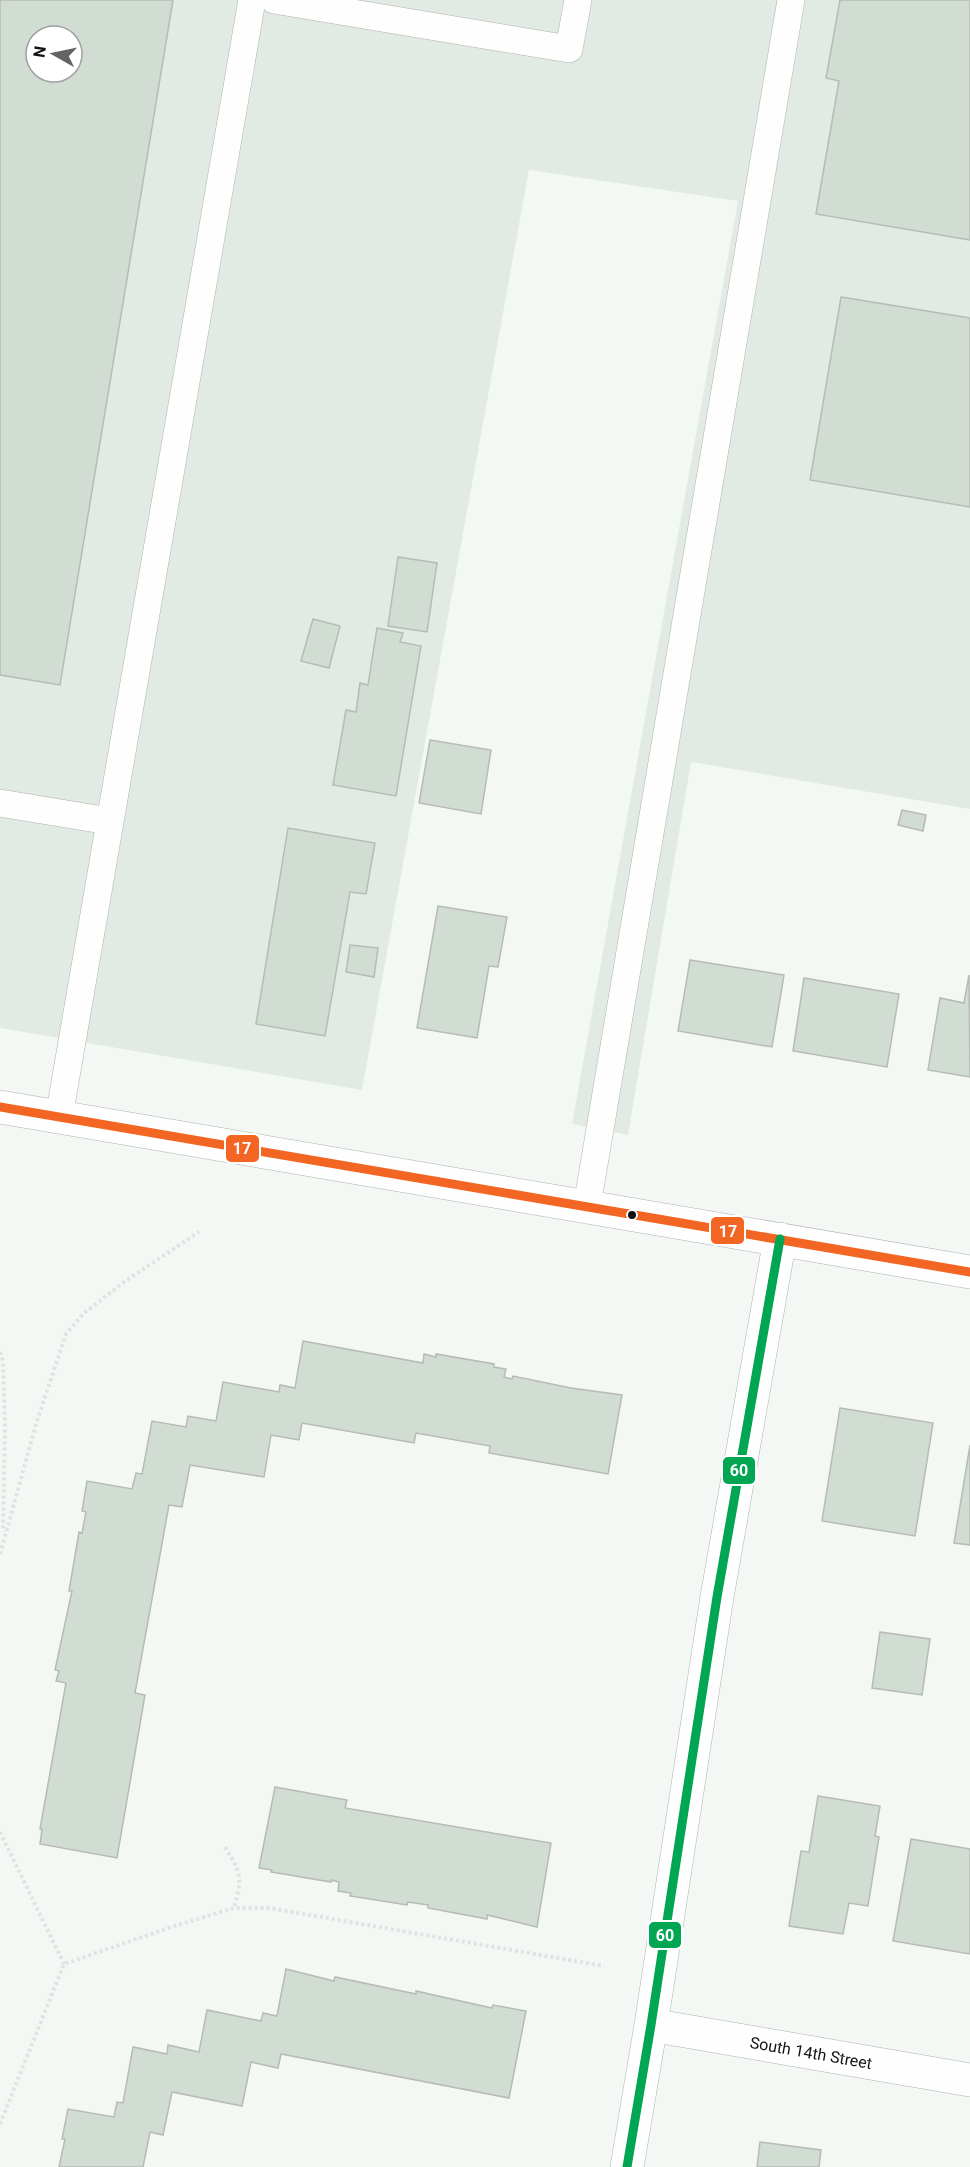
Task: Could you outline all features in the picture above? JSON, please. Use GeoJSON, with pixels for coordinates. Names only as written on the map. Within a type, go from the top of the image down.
{"type":"FeatureCollection","features":[{"type":"Feature","properties":{"kind":"street"},"geometry":{"type":"LineString","coordinates":[[0,1107],[970,1272]]}},
{"type":"Feature","properties":{"kind":"street"},"geometry":{"type":"LineString","coordinates":[[627,2167],[717,1597],[780,1239]]}},
{"type":"Feature","properties":{"kind":"street","name":"South 14th Street"},"geometry":{"type":"LineString","coordinates":[[651,2025],[970,2080]]}},
{"type":"Feature","properties":{"kind":"lane"},"geometry":{"type":"LineString","coordinates":[[59,1117],[252,0]]}},
{"type":"Feature","properties":{"kind":"lane"},"geometry":{"type":"LineString","coordinates":[[274,0],[569,49],[578,0]]}},
{"type":"Feature","properties":{"kind":"lane"},"geometry":{"type":"LineString","coordinates":[[587,1206],[791,0]]}},
{"type":"Feature","properties":{"kind":"lane"},"geometry":{"type":"LineString","coordinates":[[0,803],[109,821]]}},
{"type":"Feature","properties":{"kind":"path"},"geometry":{"type":"LineString","coordinates":[[0,1554],[37,1421],[66,1334],[83,1314],[124,1282],[199,1232]]}},
{"type":"Feature","properties":{"kind":"path"},"geometry":{"type":"LineString","coordinates":[[0,1352],[3,1361],[5,1425],[3,1538]]}},
{"type":"Feature","properties":{"kind":"path"},"geometry":{"type":"LineString","coordinates":[[0,1832],[64,1964],[0,2124]]}},
{"type":"Feature","properties":{"kind":"path"},"geometry":{"type":"LineString","coordinates":[[225,1847],[238,1868],[240,1885],[234,1908]]}},
{"type":"Feature","properties":{"kind":"path"},"geometry":{"type":"LineString","coordinates":[[64,1964],[234,1908],[269,1908],[604,1966]]}},
{"type":"Feature","properties":{"kind":"shaded area"},"geometry":{"type":"Polygon","coordinates":[[[0,0],[970,0],[970,809],[691,762],[628,1135],[572,1124],[738,201],[529,170],[362,1090],[0,1028],[0,0]]]}},
{"type":"Feature","properties":{"kind":"building"},"geometry":{"type":"Polygon","coordinates":[[[0,0],[173,0],[60,685],[0,675],[0,0]]]}},
{"type":"Feature","properties":{"kind":"building"},"geometry":{"type":"Polygon","coordinates":[[[840,0],[970,0],[970,240],[816,214],[839,81],[826,78],[840,0]]]}},
{"type":"Feature","properties":{"kind":"building"},"geometry":{"type":"Polygon","coordinates":[[[841,297],[970,318],[970,507],[810,480],[841,297]]]}},
{"type":"Feature","properties":{"kind":"building"},"geometry":{"type":"Polygon","coordinates":[[[398,557],[437,563],[427,632],[388,626],[398,557]]]}},
{"type":"Feature","properties":{"kind":"building"},"geometry":{"type":"Polygon","coordinates":[[[313,619],[340,626],[329,668],[301,661],[313,619]]]}},
{"type":"Feature","properties":{"kind":"building"},"geometry":{"type":"Polygon","coordinates":[[[377,628],[403,633],[400,642],[421,646],[396,796],[333,785],[346,710],[356,712],[360,683],[368,685],[377,628]]]}},
{"type":"Feature","properties":{"kind":"building"},"geometry":{"type":"Polygon","coordinates":[[[430,740],[491,750],[481,814],[419,803],[430,740]]]}},
{"type":"Feature","properties":{"kind":"building"},"geometry":{"type":"Polygon","coordinates":[[[902,810],[926,815],[923,831],[898,825],[902,810]]]}},
{"type":"Feature","properties":{"kind":"building"},"geometry":{"type":"Polygon","coordinates":[[[288,828],[375,843],[366,894],[350,892],[325,1036],[256,1024],[288,828]]]}},
{"type":"Feature","properties":{"kind":"building"},"geometry":{"type":"Polygon","coordinates":[[[438,906],[507,917],[498,967],[489,966],[477,1038],[417,1028],[438,906]]]}},
{"type":"Feature","properties":{"kind":"building"},"geometry":{"type":"Polygon","coordinates":[[[350,945],[378,948],[374,977],[346,972],[350,945]]]}},
{"type":"Feature","properties":{"kind":"building"},"geometry":{"type":"Polygon","coordinates":[[[690,960],[784,975],[772,1047],[678,1031],[690,960]]]}},
{"type":"Feature","properties":{"kind":"building"},"geometry":{"type":"Polygon","coordinates":[[[969,975],[970,1077],[928,1070],[940,998],[964,1003],[969,975]]]}},
{"type":"Feature","properties":{"kind":"building"},"geometry":{"type":"Polygon","coordinates":[[[804,978],[899,994],[887,1067],[793,1051],[804,978]]]}},
{"type":"Feature","properties":{"kind":"building"},"geometry":{"type":"Polygon","coordinates":[[[303,1341],[423,1363],[424,1354],[436,1357],[436,1354],[494,1364],[494,1367],[506,1369],[504,1377],[512,1379],[513,1376],[571,1388],[622,1395],[608,1474],[489,1453],[490,1446],[416,1433],[414,1443],[302,1423],[299,1440],[271,1435],[264,1477],[190,1465],[182,1507],[169,1505],[135,1693],[145,1695],[117,1858],[40,1844],[42,1829],[40,1829],[66,1683],[56,1681],[59,1671],[55,1670],[72,1591],[69,1591],[79,1532],[82,1533],[86,1512],[82,1511],[87,1481],[132,1489],[136,1473],[142,1474],[152,1421],[186,1427],[188,1416],[216,1421],[223,1382],[279,1392],[280,1385],[295,1388],[303,1341]]]}},
{"type":"Feature","properties":{"kind":"building"},"geometry":{"type":"Polygon","coordinates":[[[840,1408],[933,1423],[915,1536],[822,1521],[840,1408]]]}},
{"type":"Feature","properties":{"kind":"building"},"geometry":{"type":"Polygon","coordinates":[[[970,1445],[970,1545],[954,1543],[970,1445]]]}},
{"type":"Feature","properties":{"kind":"building"},"geometry":{"type":"Polygon","coordinates":[[[880,1632],[930,1639],[922,1695],[872,1688],[880,1632]]]}},
{"type":"Feature","properties":{"kind":"building"},"geometry":{"type":"Polygon","coordinates":[[[275,1787],[347,1800],[345,1808],[551,1843],[537,1927],[487,1915],[487,1919],[428,1908],[428,1905],[408,1902],[407,1905],[350,1896],[351,1893],[338,1891],[339,1882],[271,1872],[272,1870],[259,1868],[275,1787]]]}},
{"type":"Feature","properties":{"kind":"building"},"geometry":{"type":"Polygon","coordinates":[[[818,1796],[880,1806],[875,1836],[879,1837],[868,1906],[849,1903],[843,1934],[789,1926],[801,1851],[809,1852],[818,1796]]]}},
{"type":"Feature","properties":{"kind":"building"},"geometry":{"type":"Polygon","coordinates":[[[911,1839],[970,1849],[970,1954],[893,1941],[911,1839]]]}},
{"type":"Feature","properties":{"kind":"building"},"geometry":{"type":"Polygon","coordinates":[[[286,1969],[334,1981],[335,1977],[416,1994],[416,1991],[492,2008],[493,2005],[526,2011],[509,2098],[281,2054],[278,2068],[251,2062],[242,2106],[172,2092],[163,2135],[150,2132],[143,2167],[59,2167],[68,2109],[114,2117],[117,2102],[123,2103],[133,2047],[167,2054],[168,2045],[199,2052],[207,2010],[261,2021],[263,2013],[277,2016],[286,1969]]]}},
{"type":"Feature","properties":{"kind":"building"},"geometry":{"type":"Polygon","coordinates":[[[760,2142],[821,2150],[819,2167],[757,2167],[760,2142]]]}},
{"type":"Feature","properties":{"kind":"transit line","name":"17"},"geometry":{"type":"LineString","coordinates":[[0,1107],[970,1272]]}},
{"type":"Feature","properties":{"kind":"transit line","name":"60"},"geometry":{"type":"LineString","coordinates":[[627,2167],[717,1597],[780,1239]]}}]}
